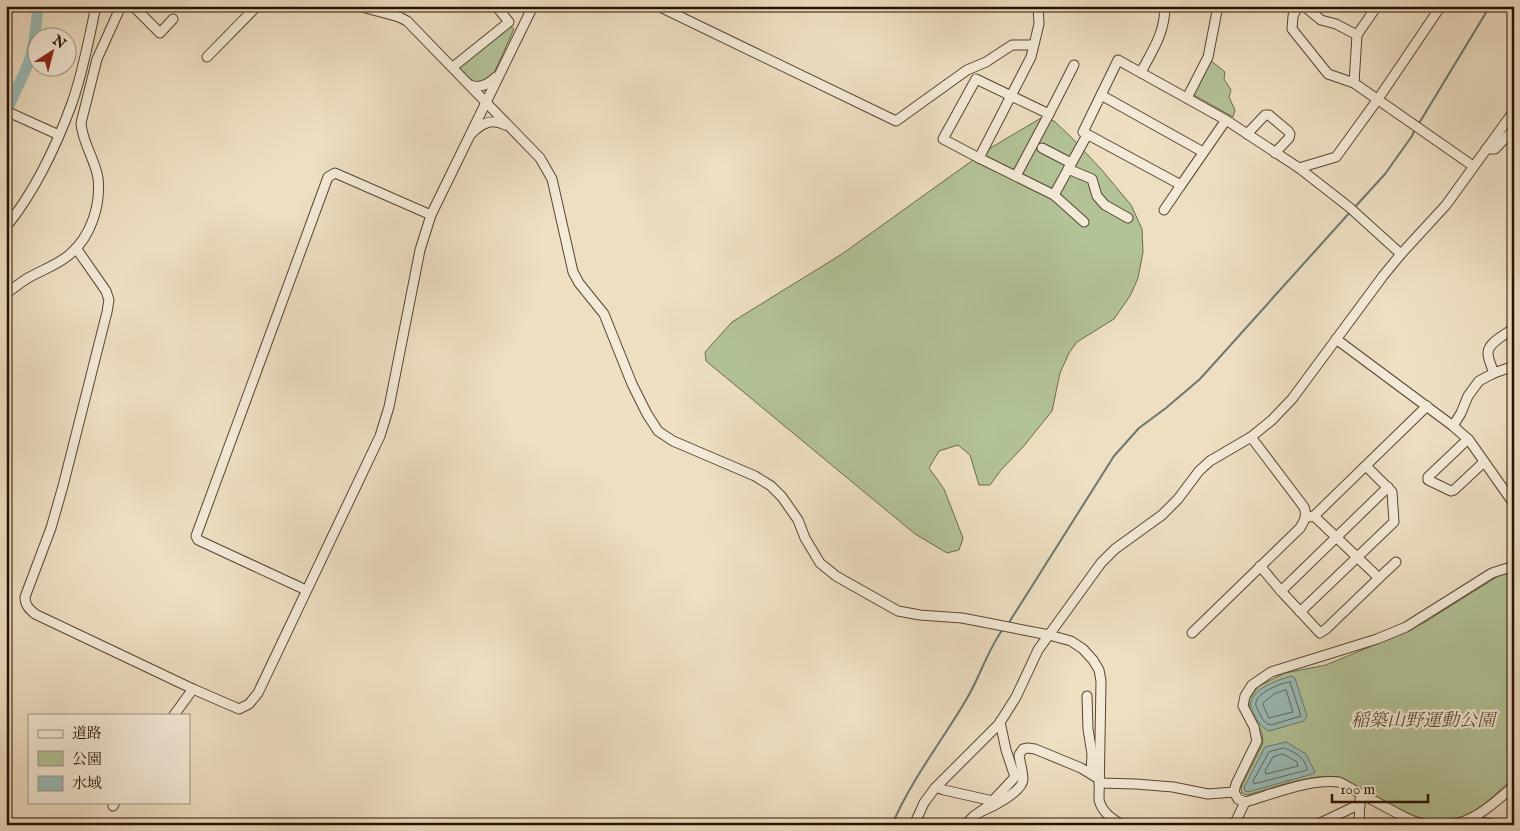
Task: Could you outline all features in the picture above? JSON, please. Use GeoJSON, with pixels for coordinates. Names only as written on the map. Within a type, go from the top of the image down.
{"type":"FeatureCollection","features":[{"type":"Feature","properties":{"kind":"street"},"geometry":{"type":"LineString","coordinates":[[6,227],[25,201],[43,170],[59,135],[72,102],[96,6]]}},
{"type":"Feature","properties":{"kind":"street"},"geometry":{"type":"LineString","coordinates":[[6,294],[29,278],[68,256],[76,248],[93,221],[97,203],[98,182],[96,169],[81,131],[81,123],[98,59],[121,6]]}},
{"type":"Feature","properties":{"kind":"street"},"geometry":{"type":"LineString","coordinates":[[133,6],[160,33],[173,19]]}},
{"type":"Feature","properties":{"kind":"street"},"geometry":{"type":"LineString","coordinates":[[207,58],[257,6]]}},
{"type":"Feature","properties":{"kind":"street"},"geometry":{"type":"LineString","coordinates":[[358,6],[385,10],[408,21],[540,158],[552,179],[573,272],[579,283],[604,314],[636,391],[658,431],[673,441],[755,476],[771,486],[782,497],[798,520],[820,563],[836,576],[898,612],[962,618],[1049,635],[1078,644],[1088,653],[1099,670],[1101,681],[1096,778]]}},
{"type":"Feature","properties":{"kind":"street"},"geometry":{"type":"LineString","coordinates":[[453,67],[509,22],[496,6]]}},
{"type":"Feature","properties":{"kind":"street"},"geometry":{"type":"LineString","coordinates":[[76,248],[106,291],[109,300],[63,486],[51,528],[27,590],[25,602],[28,608],[35,614],[239,709],[249,704],[258,693],[380,436],[389,407],[420,250],[431,215],[533,6]]}},
{"type":"Feature","properties":{"kind":"street"},"geometry":{"type":"LineString","coordinates":[[658,6],[896,121],[967,70],[986,62],[1012,45],[1033,45]]}},
{"type":"Feature","properties":{"kind":"street"},"geometry":{"type":"LineString","coordinates":[[979,158],[1031,57],[1039,24],[1038,6]]}},
{"type":"Feature","properties":{"kind":"street"},"geometry":{"type":"LineString","coordinates":[[1141,72],[1161,33],[1165,20],[1165,6]]}},
{"type":"Feature","properties":{"kind":"street"},"geometry":{"type":"LineString","coordinates":[[1187,98],[1208,57],[1218,6]]}},
{"type":"Feature","properties":{"kind":"street"},"geometry":{"type":"LineString","coordinates":[[1298,6],[1293,16],[1292,29],[1328,74],[1354,83],[1473,166]]}},
{"type":"Feature","properties":{"kind":"street"},"geometry":{"type":"LineString","coordinates":[[1304,6],[1321,20],[1336,24],[1357,35]]}},
{"type":"Feature","properties":{"kind":"street"},"geometry":{"type":"LineString","coordinates":[[1354,83],[1357,35],[1377,6]]}},
{"type":"Feature","properties":{"kind":"street"},"geometry":{"type":"LineString","coordinates":[[1299,168],[1336,157],[1441,6]]}},
{"type":"Feature","properties":{"kind":"street"},"geometry":{"type":"LineString","coordinates":[[1181,185],[1083,132],[1118,60],[1226,120],[1299,168],[1349,207],[1401,254]]}},
{"type":"Feature","properties":{"kind":"street"},"geometry":{"type":"LineString","coordinates":[[1016,176],[1074,65]]}},
{"type":"Feature","properties":{"kind":"street"},"geometry":{"type":"LineString","coordinates":[[468,83],[473,86],[483,86],[498,75]]}},
{"type":"Feature","properties":{"kind":"street"},"geometry":{"type":"LineString","coordinates":[[1049,114],[976,79],[943,139],[1054,195],[1084,222]]}},
{"type":"Feature","properties":{"kind":"street"},"geometry":{"type":"LineString","coordinates":[[1101,95],[1203,152]]}},
{"type":"Feature","properties":{"kind":"street"},"geometry":{"type":"LineString","coordinates":[[6,111],[59,135]]}},
{"type":"Feature","properties":{"kind":"street"},"geometry":{"type":"LineString","coordinates":[[914,825],[924,803],[936,787],[1000,722],[1016,697],[1038,650],[1101,563],[1115,549],[1162,515],[1178,500],[1199,471],[1210,461],[1251,437],[1272,420],[1292,399],[1401,254],[1446,205],[1514,111]]}},
{"type":"Feature","properties":{"kind":"street"},"geometry":{"type":"LineString","coordinates":[[1247,134],[1265,115],[1269,115],[1290,134],[1289,138],[1276,153]]}},
{"type":"Feature","properties":{"kind":"street"},"geometry":{"type":"LineString","coordinates":[[1164,210],[1226,120]]}},
{"type":"Feature","properties":{"kind":"street"},"geometry":{"type":"LineString","coordinates":[[468,137],[479,127],[493,121],[502,123],[513,131]]}},
{"type":"Feature","properties":{"kind":"street"},"geometry":{"type":"LineString","coordinates":[[1486,149],[1495,149],[1514,129]]}},
{"type":"Feature","properties":{"kind":"street"},"geometry":{"type":"LineString","coordinates":[[1054,195],[1088,135]]}},
{"type":"Feature","properties":{"kind":"street"},"geometry":{"type":"LineString","coordinates":[[1042,148],[1092,179],[1097,196],[1104,206],[1128,218]]}},
{"type":"Feature","properties":{"kind":"street"},"geometry":{"type":"LineString","coordinates":[[306,590],[198,540],[196,536],[328,177],[335,173],[431,215]]}},
{"type":"Feature","properties":{"kind":"street"},"geometry":{"type":"LineString","coordinates":[[1494,373],[1488,354],[1489,349],[1492,344],[1514,328]]}},
{"type":"Feature","properties":{"kind":"street"},"geometry":{"type":"LineString","coordinates":[[1336,339],[1427,406],[1468,439],[1514,504]]}},
{"type":"Feature","properties":{"kind":"street"},"geometry":{"type":"LineString","coordinates":[[1453,426],[1462,414],[1472,389],[1484,378],[1514,366]]}},
{"type":"Feature","properties":{"kind":"street"},"geometry":{"type":"LineString","coordinates":[[1192,632],[1427,406]]}},
{"type":"Feature","properties":{"kind":"street"},"geometry":{"type":"LineString","coordinates":[[1251,437],[1310,517],[1337,538],[1379,578]]}},
{"type":"Feature","properties":{"kind":"street"},"geometry":{"type":"LineString","coordinates":[[1468,439],[1428,477],[1428,480],[1451,491],[1484,462]]}},
{"type":"Feature","properties":{"kind":"street"},"geometry":{"type":"LineString","coordinates":[[1300,612],[1394,522],[1392,492],[1366,466]]}},
{"type":"Feature","properties":{"kind":"street"},"geometry":{"type":"LineString","coordinates":[[1280,591],[1388,488]]}},
{"type":"Feature","properties":{"kind":"street"},"geometry":{"type":"LineString","coordinates":[[1260,566],[1280,591],[1320,633],[1396,562]]}},
{"type":"Feature","properties":{"kind":"street"},"geometry":{"type":"LineString","coordinates":[[1430,825],[1406,818],[1340,782],[1314,783],[1246,802],[1238,799],[1234,792],[1236,784],[1257,742],[1254,727],[1243,706],[1245,696],[1252,685],[1271,672],[1377,639],[1406,626],[1492,573],[1514,566]]}},
{"type":"Feature","properties":{"kind":"street"},"geometry":{"type":"LineString","coordinates":[[175,714],[193,689]]}},
{"type":"Feature","properties":{"kind":"street"},"geometry":{"type":"LineString","coordinates":[[1087,696],[1088,729],[1099,800],[1101,806],[1112,819],[1122,825]]}},
{"type":"Feature","properties":{"kind":"street"},"geometry":{"type":"LineString","coordinates":[[965,825],[987,808],[1015,777],[1006,750],[1000,722]]}},
{"type":"Feature","properties":{"kind":"street"},"geometry":{"type":"LineString","coordinates":[[980,812],[991,808],[1018,790],[1022,785],[1024,780],[1019,755],[1023,749],[1028,748],[1035,749],[1096,778],[1174,787],[1208,794],[1234,792]]}},
{"type":"Feature","properties":{"kind":"street"},"geometry":{"type":"LineString","coordinates":[[1449,825],[1472,818],[1514,786]]}},
{"type":"Feature","properties":{"kind":"street"},"geometry":{"type":"LineString","coordinates":[[936,787],[993,801]]}},
{"type":"Feature","properties":{"kind":"street"},"geometry":{"type":"LineString","coordinates":[[1358,825],[1360,794]]}},
{"type":"Feature","properties":{"kind":"street"},"geometry":{"type":"LineString","coordinates":[[1234,825],[1246,802]]}},
{"type":"Feature","properties":{"kind":"street"},"geometry":{"type":"LineString","coordinates":[[1316,825],[1360,804]]}},
{"type":"Feature","properties":{"kind":"street"},"geometry":{"type":"LineString","coordinates":[[1471,825],[1476,822],[1483,822],[1495,825]]}},
{"type":"Feature","properties":{"kind":"green space"},"geometry":{"type":"Polygon","coordinates":[[[509,25],[514,29],[494,73],[484,82],[479,83],[471,80],[458,67],[509,25]]]}},
{"type":"Feature","properties":{"kind":"green space"},"geometry":{"type":"Polygon","coordinates":[[[1210,60],[1225,72],[1224,79],[1231,90],[1229,97],[1235,110],[1233,117],[1192,94],[1210,60]]]}},
{"type":"Feature","properties":{"kind":"green space"},"geometry":{"type":"Polygon","coordinates":[[[1041,118],[1054,121],[1069,135],[1131,205],[1142,229],[1143,252],[1138,278],[1130,296],[1114,319],[1077,342],[1069,353],[1060,373],[1052,411],[990,485],[979,485],[970,455],[958,445],[939,451],[929,468],[944,489],[963,538],[959,550],[947,553],[915,534],[706,361],[705,352],[732,322],[842,254],[987,150],[1041,118]]]}},
{"type":"Feature","properties":{"kind":"green space","name":"稲築山野運動公園"},"geometry":{"type":"Polygon","coordinates":[[[1514,572],[1514,778],[1486,802],[1474,811],[1456,819],[1433,821],[1412,815],[1343,778],[1333,776],[1308,778],[1247,795],[1242,793],[1242,785],[1263,743],[1262,733],[1249,708],[1249,699],[1259,686],[1285,673],[1326,665],[1391,638],[1425,622],[1500,575],[1514,572]]]}},
{"type":"Feature","properties":{"kind":"water"},"geometry":{"type":"Polygon","coordinates":[[[1292,676],[1295,678],[1307,716],[1304,721],[1269,731],[1257,719],[1251,707],[1251,701],[1259,690],[1292,676]]]}},
{"type":"Feature","properties":{"kind":"water"},"geometry":{"type":"Polygon","coordinates":[[[1286,742],[1306,754],[1315,772],[1248,792],[1245,791],[1244,787],[1265,747],[1286,742]]]}},
{"type":"Feature","properties":{"kind":"waterway"},"geometry":{"type":"LineString","coordinates":[[6,114],[30,57],[35,35],[38,6]]}},
{"type":"Feature","properties":{"kind":"waterway"},"geometry":{"type":"LineString","coordinates":[[1418,125],[1490,6]]}},
{"type":"Feature","properties":{"kind":"waterway"},"geometry":{"type":"LineString","coordinates":[[1354,208],[1385,174],[1415,129]]}},
{"type":"Feature","properties":{"kind":"waterway"},"geometry":{"type":"LineString","coordinates":[[1008,624],[1114,456],[1139,428],[1200,379],[1351,211]]}},
{"type":"Feature","properties":{"kind":"waterway"},"geometry":{"type":"LineString","coordinates":[[892,825],[917,776],[966,700],[992,646],[1003,629]]}}]}
